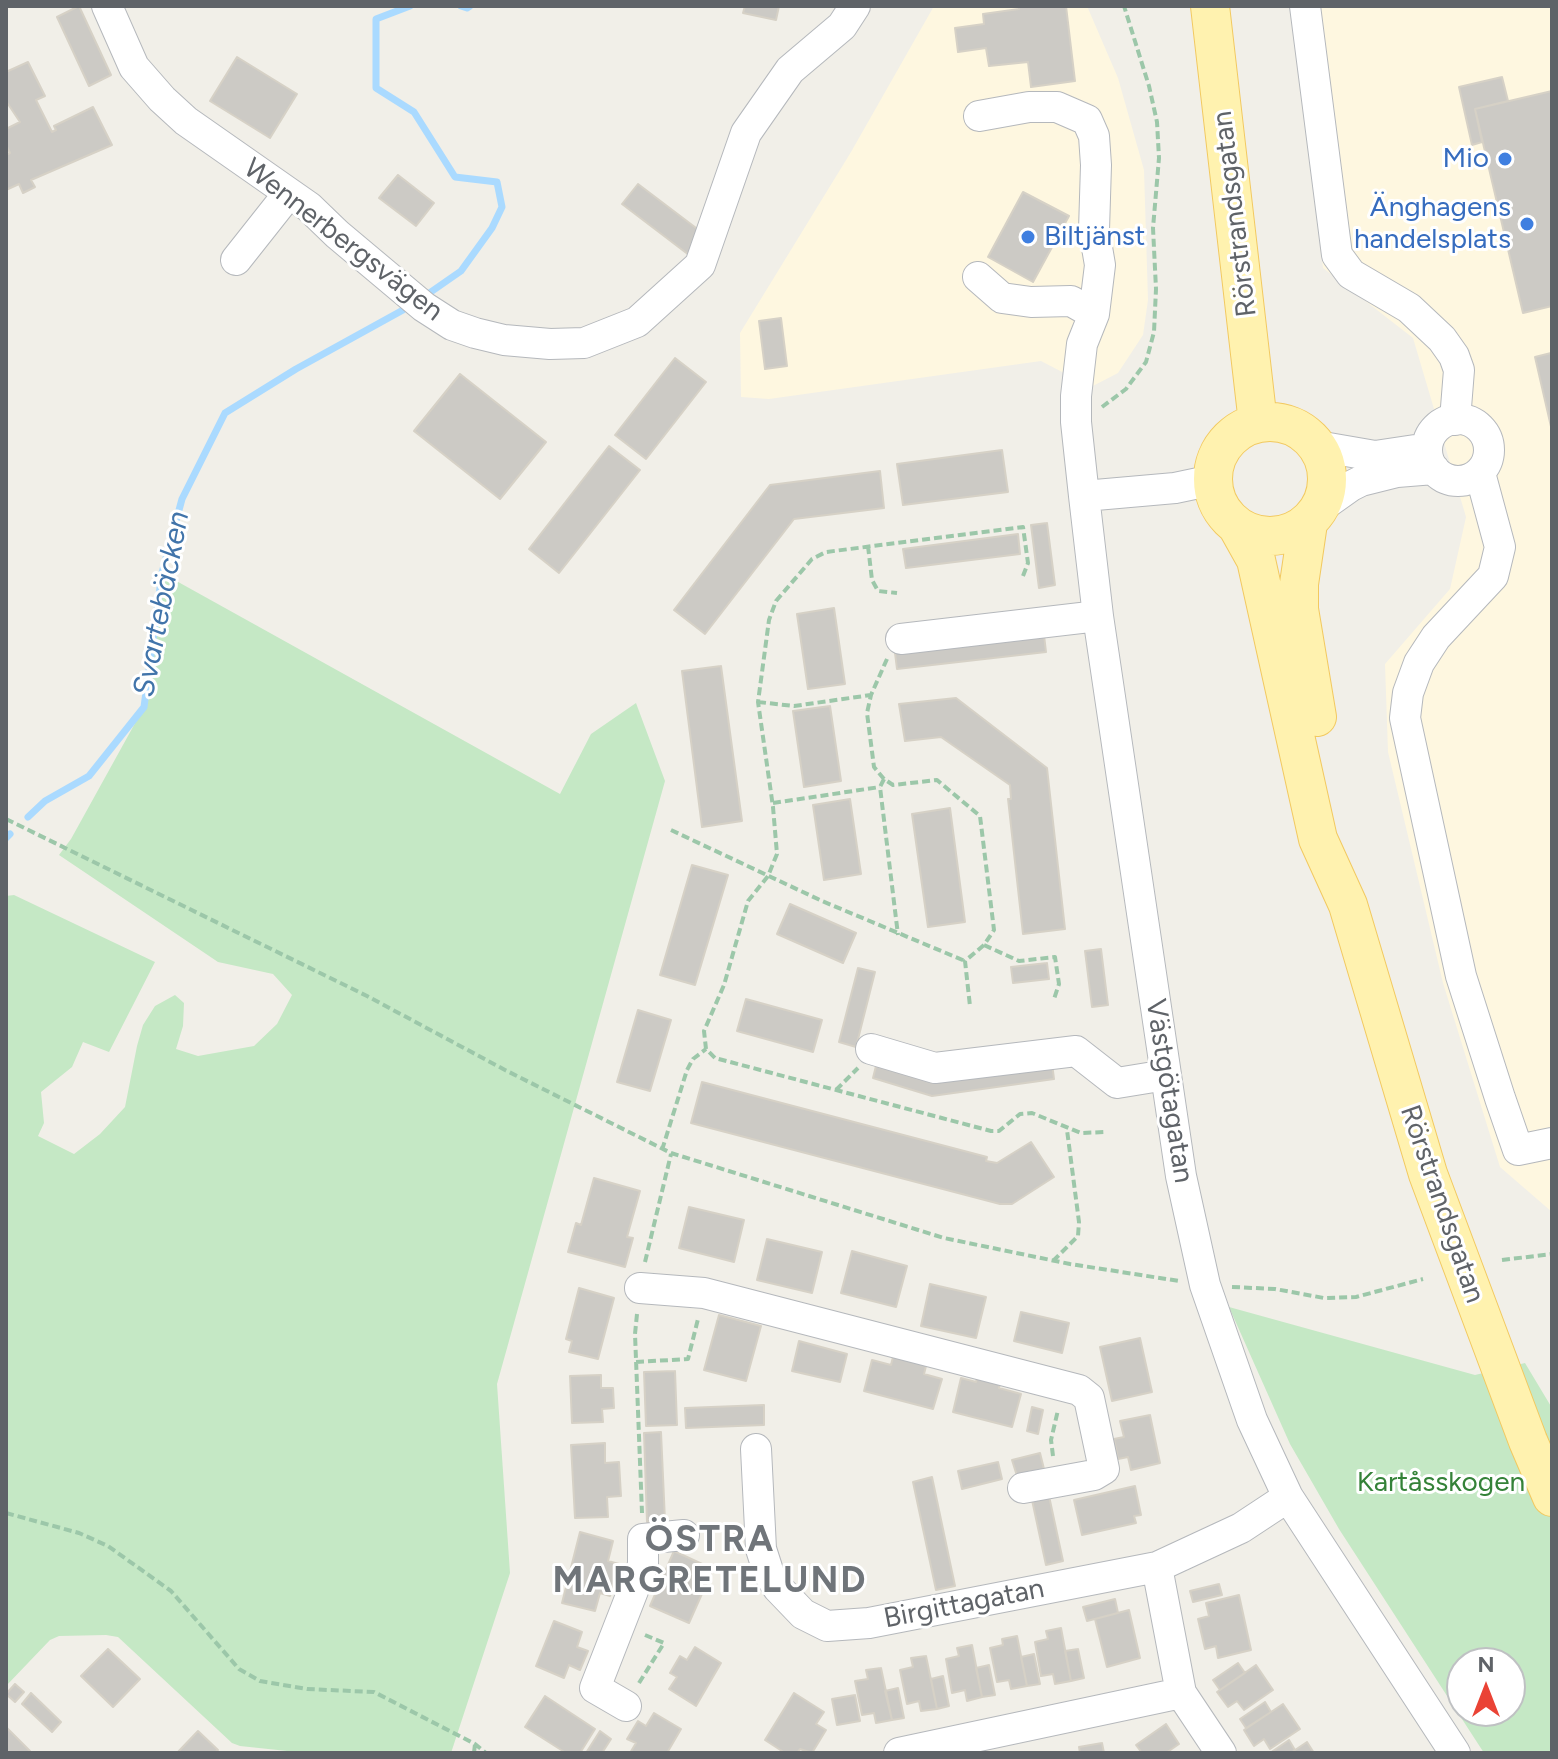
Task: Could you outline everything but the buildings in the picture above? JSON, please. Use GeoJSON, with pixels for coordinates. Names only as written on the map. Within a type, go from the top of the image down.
{"type":"FeatureCollection","features":[{"type":"Feature","properties":{"kind":"main road","name":"Rörstrandsgatan"},"geometry":{"type":"LineString","coordinates":[[1210,6],[1258,423]]}},
{"type":"Feature","properties":{"kind":"main road"},"geometry":{"type":"LineString","coordinates":[[1213,480],[1218,455],[1225,443],[1246,427],[1258,423],[1285,423],[1308,436],[1317,446]]}},
{"type":"Feature","properties":{"kind":"main road","name":"Rörstrandsgatan"},"geometry":{"type":"LineString","coordinates":[[1317,446],[1325,460],[1328,477],[1326,493],[1314,516],[1299,584],[1299,609],[1314,705],[1343,832],[1348,905]]}},
{"type":"Feature","properties":{"kind":"main road","name":"Rörstrandsgatan"},"geometry":{"type":"LineString","coordinates":[[1213,480],[1220,506],[1237,526],[1256,560],[1318,839],[1348,905],[1428,1174],[1552,1497]]}},
{"type":"Feature","properties":{"kind":"main road"},"geometry":{"type":"LineString","coordinates":[[1237,526],[1254,534],[1273,537],[1292,532],[1314,516]]}},
{"type":"Feature","properties":{"kind":"street","name":"Wennerbergsvägen"},"geometry":{"type":"LineString","coordinates":[[107,6],[134,67],[162,99],[186,121],[309,207],[403,291],[452,325],[504,340],[550,344],[584,343],[637,322],[700,265],[746,133],[790,70],[842,26],[855,6]]}},
{"type":"Feature","properties":{"kind":"street"},"geometry":{"type":"LineString","coordinates":[[1305,6],[1337,255],[1351,274],[1409,308],[1442,339],[1459,370],[1455,420]]}},
{"type":"Feature","properties":{"kind":"street","name":"Västgötagatan"},"geometry":{"type":"LineString","coordinates":[[979,116],[1029,107],[1057,107],[1087,120],[1094,136],[1094,230],[1100,265],[1094,314],[1082,344],[1078,368],[1076,422],[1098,616],[1181,1176],[1205,1285],[1252,1420],[1288,1497],[1455,1753]]}},
{"type":"Feature","properties":{"kind":"street"},"geometry":{"type":"LineString","coordinates":[[236,260],[289,193]]}},
{"type":"Feature","properties":{"kind":"street"},"geometry":{"type":"LineString","coordinates":[[978,277],[1002,298],[1031,302],[1071,301],[1094,314]]}},
{"type":"Feature","properties":{"kind":"street"},"geometry":{"type":"LineString","coordinates":[[1455,420],[1468,421],[1479,427],[1487,437],[1490,450],[1480,473],[1468,480],[1456,481],[1443,477],[1431,457],[1433,432],[1443,423],[1455,420]]}},
{"type":"Feature","properties":{"kind":"street"},"geometry":{"type":"LineString","coordinates":[[1317,446],[1375,456],[1405,452],[1431,457]]}},
{"type":"Feature","properties":{"kind":"street"},"geometry":{"type":"LineString","coordinates":[[1314,516],[1351,486],[1397,472],[1431,457]]}},
{"type":"Feature","properties":{"kind":"street"},"geometry":{"type":"LineString","coordinates":[[1480,473],[1500,547],[1493,576],[1436,637],[1419,663],[1408,693],[1405,718],[1461,976],[1500,1098],[1518,1150],[1552,1143]]}},
{"type":"Feature","properties":{"kind":"street"},"geometry":{"type":"LineString","coordinates":[[1084,496],[1175,488],[1213,480]]}},
{"type":"Feature","properties":{"kind":"street"},"geometry":{"type":"LineString","coordinates":[[901,639],[1098,616]]}},
{"type":"Feature","properties":{"kind":"street"},"geometry":{"type":"LineString","coordinates":[[871,1049],[935,1068],[1076,1051],[1117,1083],[1166,1075]]}},
{"type":"Feature","properties":{"kind":"street"},"geometry":{"type":"LineString","coordinates":[[640,1288],[704,1293],[1079,1390],[1089,1398],[1104,1469],[1094,1475],[1023,1488]]}},
{"type":"Feature","properties":{"kind":"street","name":"Birgittagatan"},"geometry":{"type":"LineString","coordinates":[[756,1449],[761,1549],[765,1562],[778,1588],[803,1614],[820,1625],[833,1627],[869,1623],[1157,1567],[1241,1528],[1288,1497]]}},
{"type":"Feature","properties":{"kind":"street"},"geometry":{"type":"LineString","coordinates":[[626,1706],[595,1688],[643,1565],[643,1539],[684,1535]]}},
{"type":"Feature","properties":{"kind":"street"},"geometry":{"type":"LineString","coordinates":[[1157,1567],[1181,1693],[1221,1753]]}},
{"type":"Feature","properties":{"kind":"street"},"geometry":{"type":"LineString","coordinates":[[899,1753],[1181,1693]]}},
{"type":"Feature","properties":{"kind":"path"},"geometry":{"type":"LineString","coordinates":[[1076,422],[1126,389],[1146,362],[1154,332],[1156,289],[1153,228],[1159,158],[1157,122],[1124,6]]}},
{"type":"Feature","properties":{"kind":"path"},"geometry":{"type":"LineString","coordinates":[[1023,576],[1028,563],[1023,527],[826,552],[812,559],[776,601],[769,620],[758,702],[777,854],[768,876],[748,901],[724,985],[704,1031],[706,1049],[715,1058],[991,1131],[999,1131],[1020,1114],[1032,1113],[1081,1133],[1106,1132]]}},
{"type":"Feature","properties":{"kind":"path"},"geometry":{"type":"LineString","coordinates":[[868,546],[872,580],[878,591],[897,593]]}},
{"type":"Feature","properties":{"kind":"path"},"geometry":{"type":"LineString","coordinates":[[901,639],[885,660],[867,713],[874,767],[893,785],[937,780],[980,816],[994,930],[984,945],[965,961]]}},
{"type":"Feature","properties":{"kind":"path"},"geometry":{"type":"LineString","coordinates":[[758,702],[794,706],[871,695]]}},
{"type":"Feature","properties":{"kind":"path"},"geometry":{"type":"LineString","coordinates":[[884,779],[880,787],[898,935]]}},
{"type":"Feature","properties":{"kind":"path"},"geometry":{"type":"LineString","coordinates":[[773,803],[880,787]]}},
{"type":"Feature","properties":{"kind":"path"},"geometry":{"type":"LineString","coordinates":[[6,819],[367,996],[532,1084],[671,1153],[944,1238],[1053,1261],[1205,1285],[1275,1289],[1324,1298],[1356,1297],[1423,1279]]}},
{"type":"Feature","properties":{"kind":"path"},"geometry":{"type":"LineString","coordinates":[[671,830],[898,935],[965,961]]}},
{"type":"Feature","properties":{"kind":"path"},"geometry":{"type":"LineString","coordinates":[[984,945],[1019,961],[1055,957],[1059,984],[1054,999]]}},
{"type":"Feature","properties":{"kind":"path"},"geometry":{"type":"LineString","coordinates":[[965,961],[970,1006]]}},
{"type":"Feature","properties":{"kind":"path"},"geometry":{"type":"LineString","coordinates":[[662,1150],[687,1070],[693,1059],[706,1049]]}},
{"type":"Feature","properties":{"kind":"path"},"geometry":{"type":"LineString","coordinates":[[1053,1261],[1078,1236],[1079,1222],[1067,1129]]}},
{"type":"Feature","properties":{"kind":"path"},"geometry":{"type":"LineString","coordinates":[[643,1539],[635,1334],[651,1231],[671,1153]]}},
{"type":"Feature","properties":{"kind":"path"},"geometry":{"type":"LineString","coordinates":[[1502,1260],[1552,1254]]}},
{"type":"Feature","properties":{"kind":"path"},"geometry":{"type":"LineString","coordinates":[[636,1362],[688,1359],[704,1293]]}},
{"type":"Feature","properties":{"kind":"path"},"geometry":{"type":"LineString","coordinates":[[1058,1482],[1051,1440],[1065,1386]]}},
{"type":"Feature","properties":{"kind":"path"},"geometry":{"type":"LineString","coordinates":[[6,1513],[79,1533],[108,1546],[171,1591],[239,1669],[260,1681],[307,1689],[374,1692],[475,1744],[486,1753]]}},
{"type":"Feature","properties":{"kind":"path"},"geometry":{"type":"LineString","coordinates":[[620,1624],[664,1643],[626,1706]]}},
{"type":"Feature","properties":{"kind":"path"},"geometry":{"type":"LineString","coordinates":[[474,1753],[475,1744]]}},
{"type":"Feature","properties":{"kind":"shaded area"},"geometry":{"type":"Polygon","coordinates":[[[934,6],[1087,6],[1118,78],[1144,170],[1148,300],[1143,335],[1118,373],[1091,387],[1041,361],[769,399],[741,397],[740,333],[851,152],[934,6]]]}},
{"type":"Feature","properties":{"kind":"shaded area"},"geometry":{"type":"Polygon","coordinates":[[[1292,6],[1552,6],[1552,1212],[1500,1167],[1443,983],[1388,752],[1385,664],[1450,589],[1466,517],[1413,338],[1323,268],[1292,6]]]}},
{"type":"Feature","properties":{"kind":"green space"},"geometry":{"type":"Polygon","coordinates":[[[162,573],[560,794],[591,734],[636,703],[665,781],[497,1384],[510,1573],[451,1753],[306,1753],[240,1746],[232,1743],[118,1637],[106,1635],[59,1636],[50,1640],[6,1686],[6,896],[14,895],[155,962],[109,1052],[83,1042],[72,1067],[41,1092],[44,1123],[38,1136],[74,1154],[100,1134],[125,1107],[143,1025],[155,1006],[175,995],[184,1003],[183,1026],[176,1049],[198,1056],[254,1046],[277,1024],[292,995],[273,974],[218,962],[59,855],[71,839],[144,707],[162,573]]]}},
{"type":"Feature","properties":{"kind":"green space","name":"Kartåsskogen"},"geometry":{"type":"Polygon","coordinates":[[[1229,1307],[1475,1375],[1525,1363],[1552,1408],[1552,1753],[1484,1753],[1467,1727],[1526,1727],[1526,1647],[1446,1647],[1446,1694],[1339,1529],[1290,1444],[1229,1307]]]}},
{"type":"Feature","properties":{"kind":"waterway","name":"Svartebäcken"},"geometry":{"type":"LineString","coordinates":[[410,6],[376,19],[376,88],[414,112],[455,177],[497,182],[502,207],[492,228],[461,271],[425,296]]}},
{"type":"Feature","properties":{"kind":"waterway","name":"Svartebäcken"},"geometry":{"type":"LineString","coordinates":[[461,6],[470,6]]}},
{"type":"Feature","properties":{"kind":"waterway","name":"Svartebäcken"},"geometry":{"type":"LineString","coordinates":[[28,817],[45,801],[89,776],[144,707],[162,573],[182,499],[225,413],[296,369],[403,310]]}},
{"type":"Feature","properties":{"kind":"waterway","name":"Svartebäcken"},"geometry":{"type":"LineString","coordinates":[[6,838],[10,834]]}},
{"type":"Feature","properties":{"kind":"place","name":"Mio"},"geometry":{"type":"Point","coordinates":[1505,159]}},
{"type":"Feature","properties":{"kind":"place","name":"Änghagens handelsplats"},"geometry":{"type":"Point","coordinates":[1527,224]}},
{"type":"Feature","properties":{"kind":"place","name":"Biltjänst"},"geometry":{"type":"Point","coordinates":[1028,237]}},
{"type":"Feature","properties":{"kind":"district","name":"ÖSTRA MARGRETELUND"},"geometry":{"type":"Point","coordinates":[710,1560]}}]}
